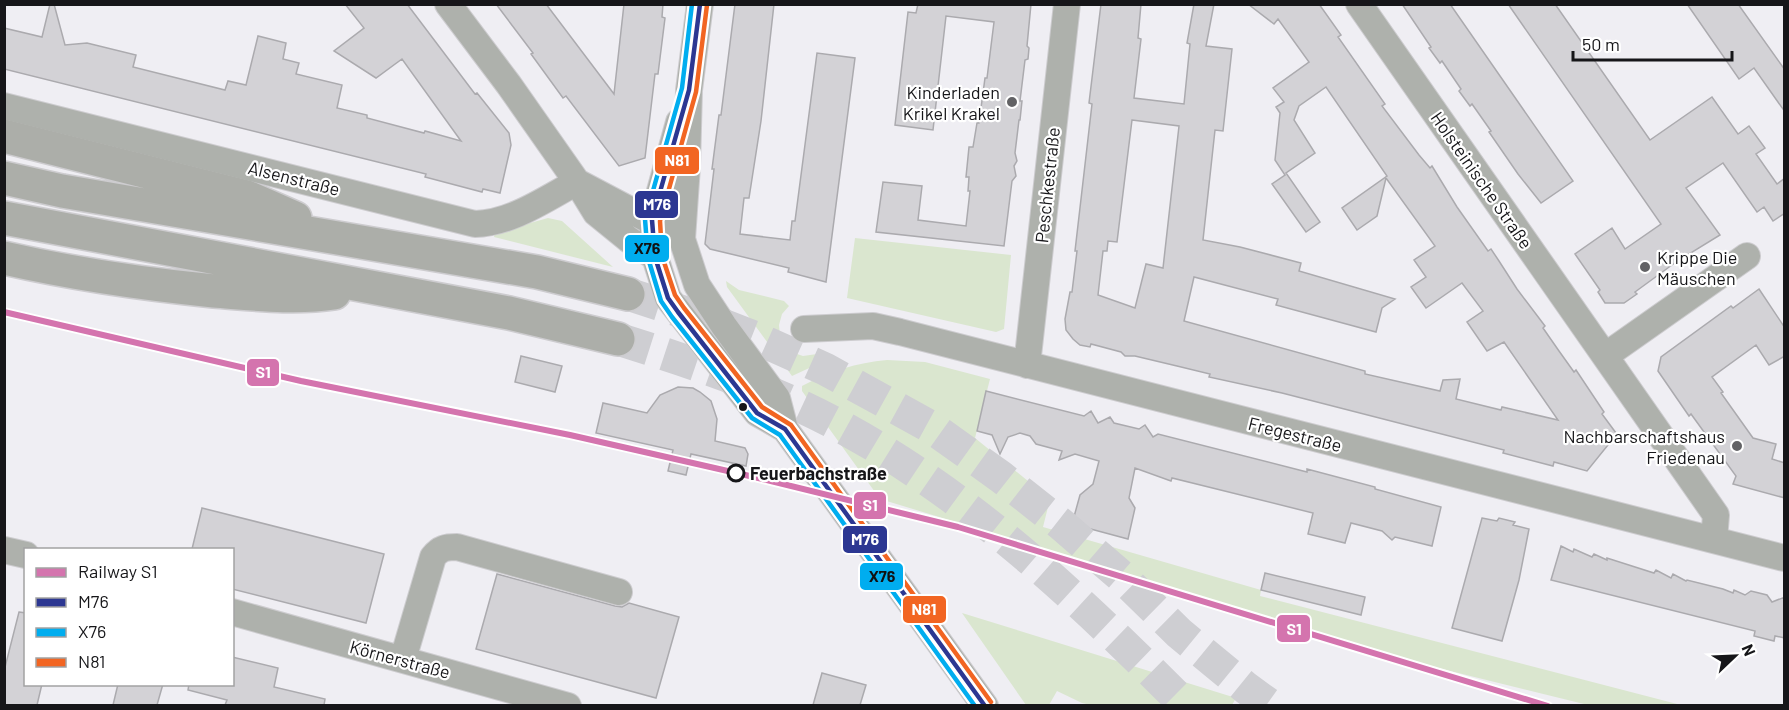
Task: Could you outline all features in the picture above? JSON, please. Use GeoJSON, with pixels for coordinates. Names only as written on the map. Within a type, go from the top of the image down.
{"type":"FeatureCollection","features":[{"type":"Feature","properties":{"kind":"highway"},"geometry":{"type":"LineString","coordinates":[[4,136],[247,197],[347,239]]}},
{"type":"Feature","properties":{"kind":"highway"},"geometry":{"type":"LineString","coordinates":[[4,178],[62,191],[537,272],[628,294]]}},
{"type":"Feature","properties":{"kind":"highway"},"geometry":{"type":"LineString","coordinates":[[4,218],[509,313],[618,339]]}},
{"type":"Feature","properties":{"kind":"highway"},"geometry":{"type":"LineString","coordinates":[[4,258],[54,270],[148,285],[270,296],[321,295],[375,287]]}},
{"type":"Feature","properties":{"kind":"street"},"geometry":{"type":"LineString","coordinates":[[448,4],[509,85],[596,213],[655,257]]}},
{"type":"Feature","properties":{"kind":"street"},"geometry":{"type":"LineString","coordinates":[[700,4],[689,90],[682,239],[697,285],[777,398],[785,429],[985,705]]}},
{"type":"Feature","properties":{"kind":"street","name":"Peschkestraße"},"geometry":{"type":"LineString","coordinates":[[1027,365],[1067,4]]}},
{"type":"Feature","properties":{"kind":"street","name":"Holsteinische Straße"},"geometry":{"type":"LineString","coordinates":[[1359,4],[1716,515],[1714,540]]}},
{"type":"Feature","properties":{"kind":"street"},"geometry":{"type":"LineString","coordinates":[[689,90],[652,220],[655,257],[668,298],[678,312],[757,413],[785,429]]}},
{"type":"Feature","properties":{"kind":"street","name":"Alsenstraße"},"geometry":{"type":"LineString","coordinates":[[4,106],[475,224],[489,224],[514,216],[577,182]]}},
{"type":"Feature","properties":{"kind":"street"},"geometry":{"type":"LineString","coordinates":[[577,182],[652,220],[682,239]]}},
{"type":"Feature","properties":{"kind":"street"},"geometry":{"type":"LineString","coordinates":[[655,257],[682,239]]}},
{"type":"Feature","properties":{"kind":"street"},"geometry":{"type":"LineString","coordinates":[[1605,356],[1747,256]]}},
{"type":"Feature","properties":{"kind":"street","name":"Fregestraße"},"geometry":{"type":"LineString","coordinates":[[804,329],[873,326],[1785,558]]}},
{"type":"Feature","properties":{"kind":"street"},"geometry":{"type":"LineString","coordinates":[[403,659],[433,557],[438,550],[446,547],[457,547],[620,592]]}},
{"type":"Feature","properties":{"kind":"street","name":"Körnerstraße"},"geometry":{"type":"LineString","coordinates":[[234,613],[559,704]]}},
{"type":"Feature","properties":{"kind":"green space"},"geometry":{"type":"Polygon","coordinates":[[[548,218],[562,221],[613,267],[494,237],[495,233],[548,218]]]}},
{"type":"Feature","properties":{"kind":"green space"},"geometry":{"type":"Polygon","coordinates":[[[855,238],[1011,255],[1004,329],[996,332],[847,298],[855,238]]]}},
{"type":"Feature","properties":{"kind":"green space"},"geometry":{"type":"Polygon","coordinates":[[[726,281],[739,290],[784,301],[789,306],[782,314],[779,325],[780,336],[785,346],[794,353],[803,356],[824,353],[833,357],[792,376],[727,287],[726,281]]]}},
{"type":"Feature","properties":{"kind":"green space"},"geometry":{"type":"Polygon","coordinates":[[[887,360],[925,362],[990,379],[975,438],[1050,499],[1043,527],[1261,590],[1260,596],[1681,705],[1588,705],[1430,666],[880,499],[802,391],[802,386],[843,368],[887,360]]]}},
{"type":"Feature","properties":{"kind":"green space"},"geometry":{"type":"Polygon","coordinates":[[[962,613],[1236,698],[1232,705],[1095,706],[1082,703],[1057,691],[1049,705],[1026,705],[962,613]]]}},
{"type":"Feature","properties":{"kind":"building"},"geometry":{"type":"Polygon","coordinates":[[[50,4],[54,4],[65,45],[87,43],[136,55],[133,67],[225,90],[228,81],[246,85],[258,36],[286,43],[283,59],[299,63],[296,74],[342,85],[337,108],[367,115],[367,118],[461,141],[402,59],[376,78],[334,51],[364,28],[345,4],[407,4],[475,94],[477,93],[509,133],[511,145],[500,193],[483,189],[482,192],[425,177],[426,174],[4,69],[4,28],[42,37],[50,4]]]}},
{"type":"Feature","properties":{"kind":"building"},"geometry":{"type":"Polygon","coordinates":[[[496,4],[546,4],[614,94],[624,4],[663,4],[662,17],[665,18],[658,74],[655,74],[645,158],[619,166],[566,96],[563,98],[496,4]]]}},
{"type":"Feature","properties":{"kind":"building"},"geometry":{"type":"Polygon","coordinates":[[[735,4],[774,4],[761,121],[749,198],[744,198],[740,234],[790,240],[792,221],[795,221],[817,53],[855,58],[826,282],[788,272],[789,268],[710,249],[705,244],[714,169],[712,169],[735,4]]]}},
{"type":"Feature","properties":{"kind":"building"},"geometry":{"type":"Polygon","coordinates":[[[918,4],[1031,4],[1028,59],[1025,60],[1015,153],[1016,176],[1012,181],[1004,246],[876,232],[883,182],[922,186],[918,220],[966,226],[970,191],[968,191],[969,177],[966,177],[969,147],[973,147],[977,123],[979,123],[994,22],[946,16],[933,130],[895,125],[908,12],[916,13],[918,4]]]}},
{"type":"Feature","properties":{"kind":"building"},"geometry":{"type":"Polygon","coordinates":[[[1101,4],[1141,4],[1138,38],[1141,39],[1134,98],[1184,104],[1190,44],[1187,43],[1194,4],[1214,4],[1206,46],[1232,49],[1223,131],[1215,130],[1203,240],[1301,263],[1299,271],[1395,299],[1382,308],[1376,332],[1276,305],[1278,299],[1194,277],[1184,321],[1365,371],[1365,374],[1440,391],[1443,380],[1460,379],[1456,399],[1558,420],[1504,342],[1487,351],[1467,322],[1483,311],[1462,283],[1426,308],[1411,287],[1426,277],[1414,260],[1435,246],[1386,178],[1377,216],[1357,230],[1342,208],[1387,176],[1326,87],[1299,106],[1294,120],[1315,153],[1286,173],[1320,222],[1306,232],[1272,184],[1285,175],[1275,160],[1280,113],[1276,107],[1284,102],[1273,88],[1309,62],[1278,19],[1274,24],[1248,4],[1319,4],[1341,35],[1338,37],[1385,104],[1382,106],[1419,155],[1430,168],[1432,166],[1488,251],[1491,249],[1545,326],[1543,328],[1559,351],[1574,372],[1576,370],[1616,433],[1606,442],[1608,445],[1587,471],[1554,462],[1553,466],[1503,453],[1504,450],[1282,393],[1209,377],[1210,374],[1135,356],[1125,356],[1121,352],[1091,344],[1090,347],[1080,345],[1066,330],[1065,319],[1070,292],[1072,292],[1077,251],[1075,251],[1092,104],[1089,103],[1101,4]],[[1132,120],[1117,242],[1108,241],[1107,251],[1103,251],[1098,295],[1135,308],[1146,264],[1163,268],[1179,126],[1132,120]]]}},
{"type":"Feature","properties":{"kind":"building"},"geometry":{"type":"Polygon","coordinates":[[[1402,4],[1450,4],[1573,181],[1541,203],[1518,174],[1472,104],[1470,106],[1459,91],[1461,89],[1442,61],[1440,63],[1429,48],[1431,47],[1402,4]]]}},
{"type":"Feature","properties":{"kind":"building"},"geometry":{"type":"Polygon","coordinates":[[[1508,4],[1555,4],[1650,140],[1712,97],[1738,134],[1749,126],[1765,148],[1756,154],[1777,184],[1785,178],[1785,213],[1773,221],[1764,207],[1757,212],[1723,163],[1686,188],[1720,235],[1676,262],[1635,292],[1637,294],[1624,303],[1605,303],[1598,292],[1600,290],[1575,254],[1612,228],[1625,249],[1661,224],[1508,4]]]}},
{"type":"Feature","properties":{"kind":"building"},"geometry":{"type":"Polygon","coordinates":[[[1687,4],[1738,4],[1785,70],[1785,112],[1754,68],[1739,79],[1687,4]]]}},
{"type":"Feature","properties":{"kind":"building"},"geometry":{"type":"Polygon","coordinates":[[[1759,289],[1785,328],[1785,356],[1769,365],[1756,345],[1712,377],[1753,438],[1776,444],[1772,459],[1785,463],[1785,498],[1733,484],[1736,476],[1691,414],[1689,416],[1658,371],[1661,357],[1731,306],[1733,308],[1759,289]]]}},
{"type":"Feature","properties":{"kind":"building"},"geometry":{"type":"Polygon","coordinates":[[[521,356],[562,366],[555,392],[515,382],[521,356]]]}},
{"type":"Feature","properties":{"kind":"building"},"geometry":{"type":"Polygon","coordinates":[[[678,387],[693,388],[711,401],[717,419],[715,441],[745,448],[748,454],[746,466],[691,454],[686,475],[668,471],[673,450],[596,433],[603,403],[647,413],[660,395],[678,387]]]}},
{"type":"Feature","properties":{"kind":"building"},"geometry":{"type":"Polygon","coordinates":[[[986,391],[1084,416],[1091,411],[1098,423],[1110,417],[1114,423],[1139,429],[1145,425],[1153,437],[1158,434],[1307,472],[1307,469],[1441,507],[1432,546],[1395,537],[1392,540],[1382,531],[1351,523],[1345,543],[1308,534],[1313,513],[1172,478],[1171,481],[1135,468],[1129,498],[1135,508],[1128,539],[1072,524],[1080,495],[1093,484],[1099,461],[1075,454],[1059,460],[1062,451],[1036,444],[1030,436],[1020,433],[1008,437],[1000,454],[992,435],[977,431],[986,391]]]}},
{"type":"Feature","properties":{"kind":"building"},"geometry":{"type":"Polygon","coordinates":[[[202,508],[384,554],[366,623],[234,590],[234,548],[192,548],[202,508]]]}},
{"type":"Feature","properties":{"kind":"building"},"geometry":{"type":"Polygon","coordinates":[[[1482,518],[1497,521],[1499,518],[1529,529],[1519,580],[1502,641],[1452,628],[1482,518]]]}},
{"type":"Feature","properties":{"kind":"building"},"geometry":{"type":"Polygon","coordinates":[[[1561,546],[1573,552],[1574,549],[1592,557],[1594,554],[1654,573],[1656,570],[1671,578],[1673,574],[1686,581],[1733,593],[1734,590],[1745,595],[1751,591],[1767,595],[1772,602],[1785,597],[1785,638],[1775,636],[1774,641],[1754,636],[1755,631],[1551,580],[1561,546]]]}},
{"type":"Feature","properties":{"kind":"building"},"geometry":{"type":"Polygon","coordinates":[[[1265,573],[1365,597],[1361,615],[1261,590],[1265,573]]]}},
{"type":"Feature","properties":{"kind":"building"},"geometry":{"type":"Polygon","coordinates":[[[497,574],[615,606],[622,607],[629,603],[679,617],[656,698],[476,649],[497,574]]]}},
{"type":"Feature","properties":{"kind":"building"},"geometry":{"type":"Polygon","coordinates":[[[19,612],[24,613],[24,686],[42,686],[37,705],[4,705],[4,671],[19,612]]]}},
{"type":"Feature","properties":{"kind":"building"},"geometry":{"type":"Polygon","coordinates":[[[234,657],[278,668],[274,687],[325,699],[324,705],[225,705],[227,700],[188,690],[189,686],[234,686],[234,657]]]}},
{"type":"Feature","properties":{"kind":"building"},"geometry":{"type":"Polygon","coordinates":[[[822,673],[866,685],[860,705],[813,705],[822,673]]]}},
{"type":"Feature","properties":{"kind":"building"},"geometry":{"type":"Polygon","coordinates":[[[118,686],[162,686],[157,705],[113,705],[118,686]]]}},
{"type":"Feature","properties":{"kind":"tunnel"},"geometry":{"type":"LineString","coordinates":[[628,294],[756,338],[825,369],[931,427],[1001,477],[1062,525],[1122,577],[1179,633],[1271,706]]}},
{"type":"Feature","properties":{"kind":"tunnel"},"geometry":{"type":"LineString","coordinates":[[618,339],[765,390],[821,416],[896,459],[941,489],[1027,556],[1068,592],[1186,706]]}},
{"type":"Feature","properties":{"kind":"rail line","name":"S1"},"geometry":{"type":"LineString","coordinates":[[4,312],[301,381],[570,435],[958,527],[1548,706]]}},
{"type":"Feature","properties":{"kind":"transit line","name":"X76"},"geometry":{"type":"LineString","coordinates":[[692,4],[682,88],[645,219],[648,258],[661,301],[752,418],[780,435],[975,706]]}},
{"type":"Feature","properties":{"kind":"transit line","name":"M76"},"geometry":{"type":"LineString","coordinates":[[700,4],[689,90],[652,220],[655,257],[668,298],[757,413],[785,429],[985,706]]}},
{"type":"Feature","properties":{"kind":"transit line","name":"N81"},"geometry":{"type":"LineString","coordinates":[[707,5],[696,92],[660,221],[662,256],[675,295],[762,407],[791,425],[991,702]]}},
{"type":"Feature","properties":{"kind":"place","name":"Kinderladen Krikel Krakel"},"geometry":{"type":"Point","coordinates":[1012,102]}},
{"type":"Feature","properties":{"kind":"place","name":"Krippe Die Mäuschen"},"geometry":{"type":"Point","coordinates":[1645,267]}},
{"type":"Feature","properties":{"kind":"place","name":"Nachbarschaftshaus Friedenau"},"geometry":{"type":"Point","coordinates":[1737,446]}},
{"type":"Feature","properties":{"kind":"place","name":"Feuerbachstraße"},"geometry":{"type":"Point","coordinates":[736,473]}}]}
